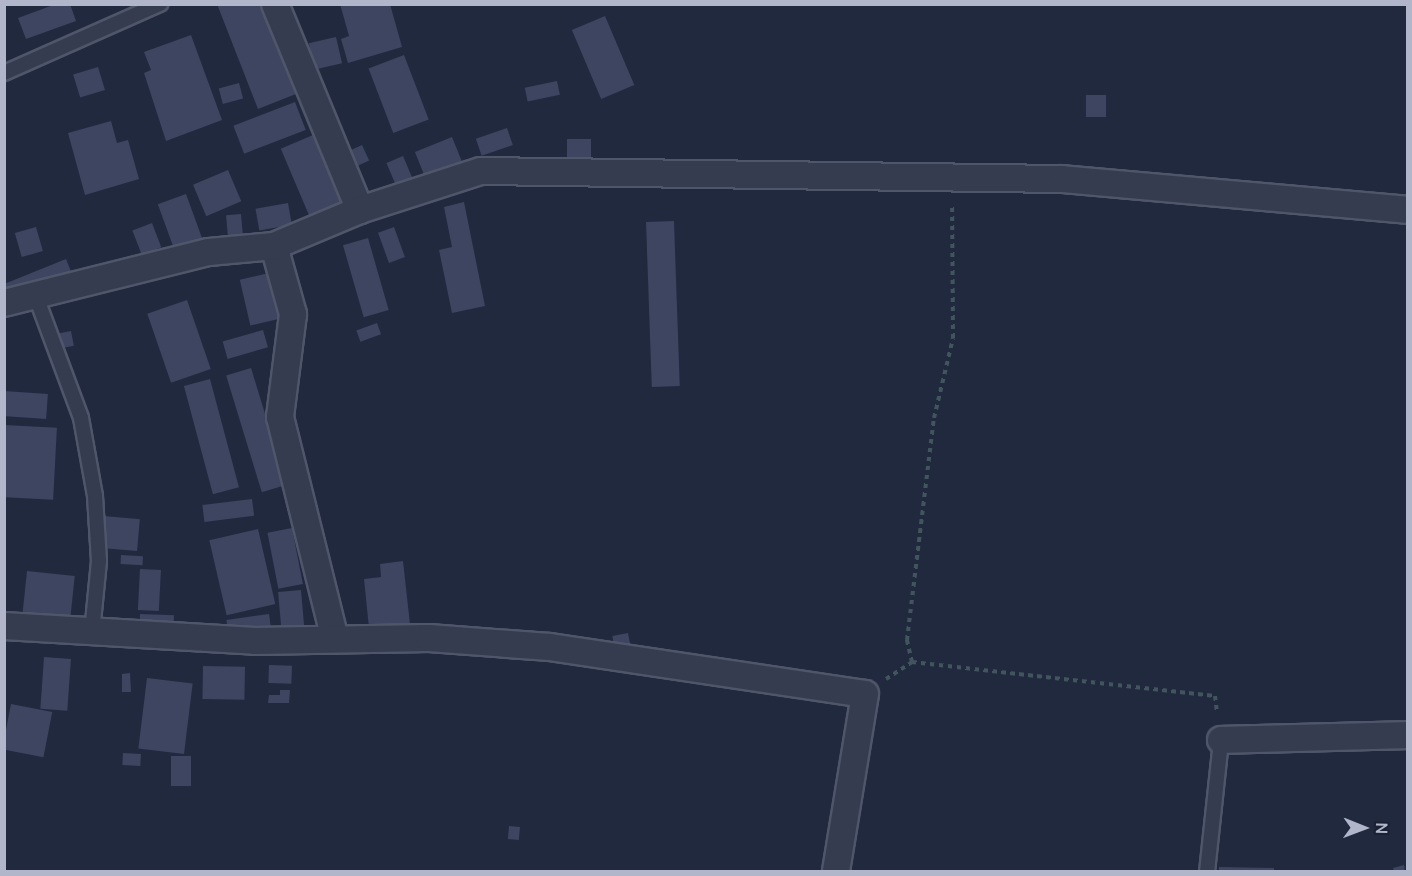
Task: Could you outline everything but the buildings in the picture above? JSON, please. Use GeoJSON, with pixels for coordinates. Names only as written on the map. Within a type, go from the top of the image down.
{"type":"FeatureCollection","features":[{"type":"Feature","properties":{"kind":"street"},"geometry":{"type":"LineString","coordinates":[[275,4],[360,210]]}},
{"type":"Feature","properties":{"kind":"street"},"geometry":{"type":"LineString","coordinates":[[4,303],[209,252],[274,246],[360,210],[481,171],[1062,178],[1407,210]]}},
{"type":"Feature","properties":{"kind":"street"},"geometry":{"type":"LineString","coordinates":[[274,246],[293,314],[280,417],[334,636]]}},
{"type":"Feature","properties":{"kind":"street"},"geometry":{"type":"LineString","coordinates":[[4,626],[255,641],[334,636],[550,647],[865,694],[836,872]]}},
{"type":"Feature","properties":{"kind":"street"},"geometry":{"type":"LineString","coordinates":[[1221,740],[1407,735]]}},
{"type":"Feature","properties":{"kind":"lane"},"geometry":{"type":"LineString","coordinates":[[4,73],[160,4]]}},
{"type":"Feature","properties":{"kind":"lane"},"geometry":{"type":"LineString","coordinates":[[35,294],[81,418],[95,496],[99,561],[92,633]]}},
{"type":"Feature","properties":{"kind":"lane"},"geometry":{"type":"LineString","coordinates":[[1207,872],[1221,740]]}},
{"type":"Feature","properties":{"kind":"path"},"geometry":{"type":"LineString","coordinates":[[912,662],[907,640],[933,430],[952,338],[953,175]]}},
{"type":"Feature","properties":{"kind":"path"},"geometry":{"type":"LineString","coordinates":[[865,694],[912,662],[1215,696],[1221,740]]}}]}
